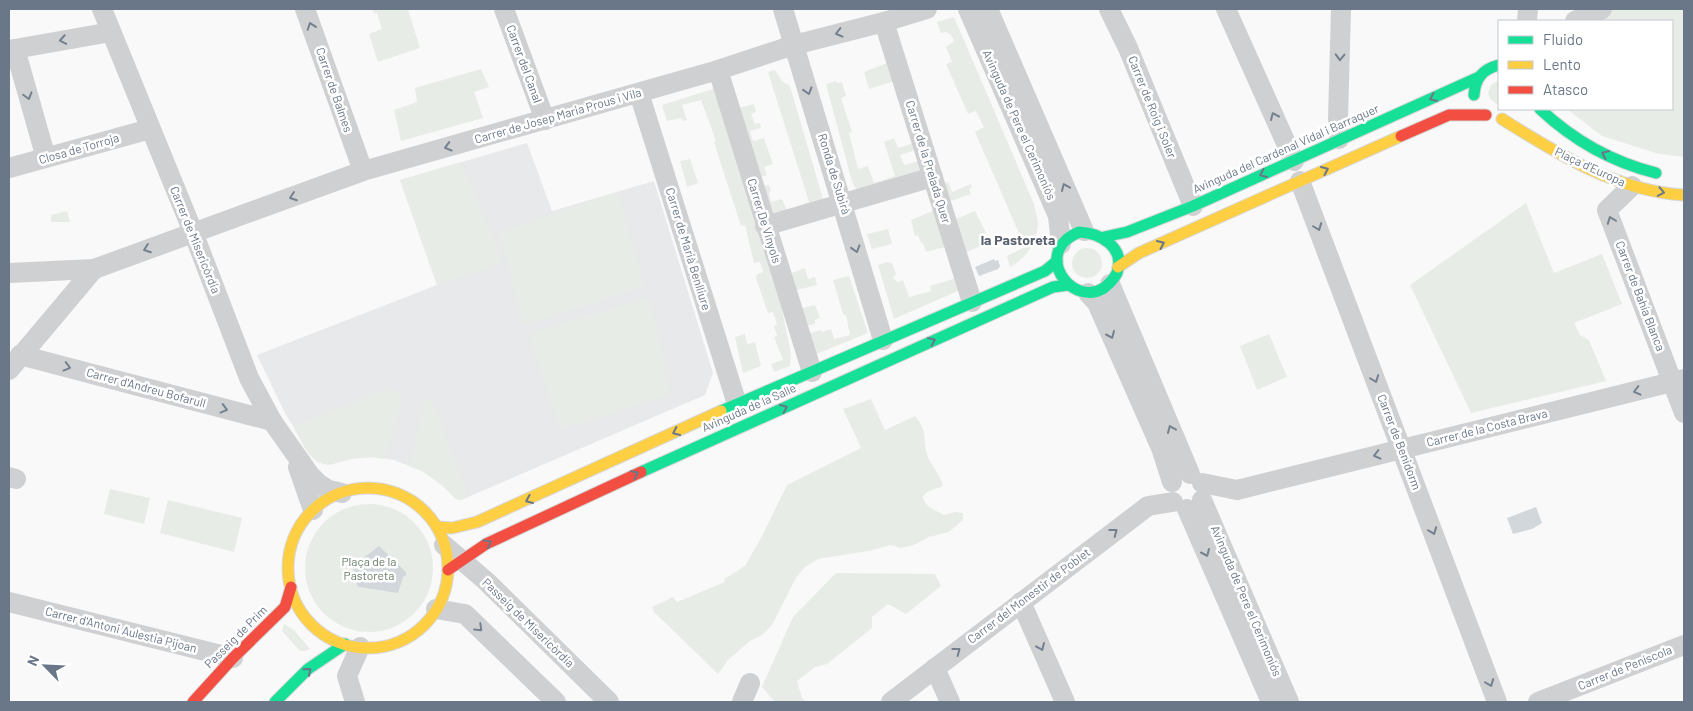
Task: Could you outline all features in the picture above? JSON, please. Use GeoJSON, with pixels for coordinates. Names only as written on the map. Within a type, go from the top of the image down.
{"type":"FeatureCollection","features":[{"type":"Feature","properties":{"kind":"street","name":"Carrer de Misericòrdia"},"geometry":{"type":"LineString","coordinates":[[102,9],[193,232],[249,378],[272,422],[310,475],[329,490],[342,493]]}},
{"type":"Feature","properties":{"kind":"street","name":"Carrer de Misericòrdia"},"geometry":{"type":"LineString","coordinates":[[111,32],[110,14],[112,9]]}},
{"type":"Feature","properties":{"kind":"street","name":"Carrer de Balmes"},"geometry":{"type":"LineString","coordinates":[[305,9],[362,172]]}},
{"type":"Feature","properties":{"kind":"street","name":"Carrer del Canal"},"geometry":{"type":"LineString","coordinates":[[504,9],[545,120]]}},
{"type":"Feature","properties":{"kind":"street","name":"Ronda de Subirà"},"geometry":{"type":"LineString","coordinates":[[783,9],[883,340]]}},
{"type":"Feature","properties":{"kind":"street","name":"Carrer de Josep Maria Prous i Vila"},"geometry":{"type":"LineString","coordinates":[[94,269],[362,172],[718,70],[794,45],[927,9]]}},
{"type":"Feature","properties":{"kind":"street","name":"Avinguda de Pere el Cerimoniós"},"geometry":{"type":"LineString","coordinates":[[968,9],[1058,216],[1059,252]]}},
{"type":"Feature","properties":{"kind":"street"},"geometry":{"type":"LineString","coordinates":[[978,9],[986,27],[999,35]]}},
{"type":"Feature","properties":{"kind":"street","name":"Avinguda de Pere el Cerimoniós"},"geometry":{"type":"LineString","coordinates":[[988,9],[1084,232]]}},
{"type":"Feature","properties":{"kind":"street","name":"Carrer de Roig i Soler"},"geometry":{"type":"LineString","coordinates":[[1109,9],[1128,48],[1193,206]]}},
{"type":"Feature","properties":{"kind":"street"},"geometry":{"type":"LineString","coordinates":[[1226,9],[1294,161]]}},
{"type":"Feature","properties":{"kind":"street"},"geometry":{"type":"LineString","coordinates":[[1339,139],[1341,9]]}},
{"type":"Feature","properties":{"kind":"street"},"geometry":{"type":"LineString","coordinates":[[1577,20],[1602,9]]}},
{"type":"Feature","properties":{"kind":"street","name":"Carrer de la Prelada Quer"},"geometry":{"type":"LineString","coordinates":[[884,22],[972,302]]}},
{"type":"Feature","properties":{"kind":"street"},"geometry":{"type":"LineString","coordinates":[[46,158],[12,50],[111,32]]}},
{"type":"Feature","properties":{"kind":"street","name":"Avinguda del Cardenal Vidal i Barraquer"},"geometry":{"type":"LineString","coordinates":[[1104,237],[1127,232],[1193,206],[1477,78],[1484,71],[1498,65]]}},
{"type":"Feature","properties":{"kind":"street","name":"Carrer De Vinyols"},"geometry":{"type":"LineString","coordinates":[[718,70],[812,372]]}},
{"type":"Feature","properties":{"kind":"street"},"geometry":{"type":"LineString","coordinates":[[1477,78],[1474,94],[1476,104],[1486,115]]}},
{"type":"Feature","properties":{"kind":"street","name":"Carrer de Marià Benlliure"},"geometry":{"type":"LineString","coordinates":[[639,93],[737,404]]}},
{"type":"Feature","properties":{"kind":"street","name":"Plaça d'Europa"},"geometry":{"type":"LineString","coordinates":[[1541,110],[1550,120],[1597,151],[1644,171],[1670,176]]}},
{"type":"Feature","properties":{"kind":"street"},"geometry":{"type":"LineString","coordinates":[[1502,119],[1512,117],[1520,111]]}},
{"type":"Feature","properties":{"kind":"street"},"geometry":{"type":"LineString","coordinates":[[1114,275],[1118,258],[1115,250],[1104,237],[1095,233],[1084,232],[1069,236],[1059,252],[1062,278],[1068,285],[1080,292],[1088,293],[1102,289],[1114,275],[1139,253],[1449,115],[1486,115]]}},
{"type":"Feature","properties":{"kind":"street","name":"Plaça d'Europa"},"geometry":{"type":"LineString","coordinates":[[1486,115],[1502,119],[1581,165],[1632,186],[1684,195]]}},
{"type":"Feature","properties":{"kind":"street","name":"Closa de Torroja"},"geometry":{"type":"LineString","coordinates":[[9,168],[150,129]]}},
{"type":"Feature","properties":{"kind":"street"},"geometry":{"type":"LineString","coordinates":[[765,226],[933,177]]}},
{"type":"Feature","properties":{"kind":"street","name":"Carrer de Benidorm"},"geometry":{"type":"LineString","coordinates":[[1300,181],[1497,702]]}},
{"type":"Feature","properties":{"kind":"street","name":"Carrer de Bahía Blanca"},"geometry":{"type":"LineString","coordinates":[[1632,186],[1608,210],[1678,381],[1684,413]]}},
{"type":"Feature","properties":{"kind":"street","name":"Avinguda de la Salle"},"geometry":{"type":"LineString","coordinates":[[441,536],[452,528],[477,522],[737,404],[1045,271],[1059,252]]}},
{"type":"Feature","properties":{"kind":"street"},"geometry":{"type":"LineString","coordinates":[[9,273],[94,269]]}},
{"type":"Feature","properties":{"kind":"street"},"geometry":{"type":"LineString","coordinates":[[14,362],[94,269]]}},
{"type":"Feature","properties":{"kind":"street"},"geometry":{"type":"LineString","coordinates":[[51,271],[63,292],[60,309]]}},
{"type":"Feature","properties":{"kind":"street","name":"Avinguda de Pere el Cerimoniós"},"geometry":{"type":"LineString","coordinates":[[1114,275],[1188,492],[1271,702]]}},
{"type":"Feature","properties":{"kind":"street","name":"Avinguda de la Salle"},"geometry":{"type":"LineString","coordinates":[[455,565],[496,539],[658,464],[1008,307],[1053,288],[1068,285]]}},
{"type":"Feature","properties":{"kind":"street","name":"Avinguda de Pere el Cerimoniós"},"geometry":{"type":"LineString","coordinates":[[1088,293],[1097,303],[1161,448],[1188,492],[1289,702]]}},
{"type":"Feature","properties":{"kind":"street","name":"Carrer d'Andreu Bofarull"},"geometry":{"type":"LineString","coordinates":[[14,362],[272,422]]}},
{"type":"Feature","properties":{"kind":"street","name":"Carrer de la Costa Brava"},"geometry":{"type":"LineString","coordinates":[[1188,492],[1238,490],[1678,381]]}},
{"type":"Feature","properties":{"kind":"street","name":"Carrer de Misericòrdia"},"geometry":{"type":"LineString","coordinates":[[289,444],[313,510]]}},
{"type":"Feature","properties":{"kind":"street"},"geometry":{"type":"LineString","coordinates":[[441,536],[423,510],[406,497],[396,493],[369,488],[342,493],[327,500],[313,510],[294,538],[289,570],[291,587],[296,602],[305,617],[317,630],[353,646],[374,648],[398,642],[420,628],[436,609],[455,565]]}},
{"type":"Feature","properties":{"kind":"street","name":"Carrer del Monestir de Poblet"},"geometry":{"type":"LineString","coordinates":[[890,702],[1148,506],[1188,492]]}},
{"type":"Feature","properties":{"kind":"street","name":"Passeig de Misericòrdia"},"geometry":{"type":"LineString","coordinates":[[441,536],[455,565],[486,582],[609,702]]}},
{"type":"Feature","properties":{"kind":"street","name":"Passeig de Prim"},"geometry":{"type":"LineString","coordinates":[[193,702],[233,658],[285,607],[291,587]]}},
{"type":"Feature","properties":{"kind":"street","name":"Carrer d'Antoni Aulestia Pijoan"},"geometry":{"type":"LineString","coordinates":[[9,602],[233,658]]}},
{"type":"Feature","properties":{"kind":"street"},"geometry":{"type":"LineString","coordinates":[[1021,602],[1065,702]]}},
{"type":"Feature","properties":{"kind":"street"},"geometry":{"type":"LineString","coordinates":[[436,609],[465,614],[556,702]]}},
{"type":"Feature","properties":{"kind":"street","name":"Carrer de Peníscola"},"geometry":{"type":"LineString","coordinates":[[1538,702],[1684,645]]}},
{"type":"Feature","properties":{"kind":"street"},"geometry":{"type":"LineString","coordinates":[[275,702],[308,669],[353,646]]}},
{"type":"Feature","properties":{"kind":"street"},"geometry":{"type":"LineString","coordinates":[[353,646],[347,676],[355,702]]}},
{"type":"Feature","properties":{"kind":"street"},"geometry":{"type":"LineString","coordinates":[[935,668],[950,702]]}},
{"type":"Feature","properties":{"kind":"street"},"geometry":{"type":"LineString","coordinates":[[742,702],[750,683]]}},
{"type":"Feature","properties":{"kind":"shaded area"},"geometry":{"type":"Polygon","coordinates":[[[527,143],[552,211],[654,181],[713,373],[705,395],[461,500],[456,499],[424,472],[394,460],[374,457],[352,459],[329,465],[315,460],[286,415],[257,355],[437,285],[400,180],[527,143]]]}},
{"type":"Feature","properties":{"kind":"shaded area"},"geometry":{"type":"Polygon","coordinates":[[[994,259],[995,261],[998,260],[1000,266],[998,269],[979,276],[975,267],[994,259]]]}},
{"type":"Feature","properties":{"kind":"shaded area"},"geometry":{"type":"Polygon","coordinates":[[[1536,507],[1542,523],[1532,529],[1513,534],[1507,518],[1536,507]]]}},
{"type":"Feature","properties":{"kind":"shaded area"},"geometry":{"type":"Polygon","coordinates":[[[379,546],[406,572],[398,593],[357,586],[353,566],[379,546]]]}},
{"type":"Feature","properties":{"kind":"green space"},"geometry":{"type":"Polygon","coordinates":[[[372,9],[408,9],[420,48],[378,62],[369,34],[382,29],[377,13],[374,13],[372,9]]]}},
{"type":"Feature","properties":{"kind":"green space"},"geometry":{"type":"Polygon","coordinates":[[[1615,9],[1684,9],[1684,157],[1659,154],[1602,136],[1568,110],[1673,110],[1673,20],[1589,20],[1615,9]]]}},
{"type":"Feature","properties":{"kind":"green space"},"geometry":{"type":"Polygon","coordinates":[[[954,17],[1034,204],[1037,217],[1037,231],[1030,249],[1016,264],[1010,267],[1007,256],[1025,247],[975,132],[984,127],[976,111],[968,114],[946,64],[952,62],[946,47],[954,41],[951,35],[946,32],[941,33],[937,22],[954,17]]]}},
{"type":"Feature","properties":{"kind":"green space"},"geometry":{"type":"Polygon","coordinates":[[[890,62],[897,82],[869,89],[864,72],[890,62]]]}},
{"type":"Feature","properties":{"kind":"green space"},"geometry":{"type":"Polygon","coordinates":[[[481,69],[489,87],[474,92],[483,118],[401,141],[394,110],[417,102],[415,88],[481,69]]]}},
{"type":"Feature","properties":{"kind":"green space"},"geometry":{"type":"Polygon","coordinates":[[[775,70],[782,81],[790,86],[823,199],[771,215],[738,108],[754,104],[756,112],[751,114],[755,124],[760,123],[761,128],[750,131],[753,141],[764,138],[773,164],[764,167],[767,175],[761,177],[763,186],[769,185],[771,202],[782,199],[787,210],[809,202],[768,72],[775,70]]]}},
{"type":"Feature","properties":{"kind":"green space"},"geometry":{"type":"Polygon","coordinates":[[[836,81],[837,83],[842,82],[846,96],[841,98],[852,132],[849,133],[858,169],[868,166],[874,183],[895,176],[884,142],[894,138],[898,148],[914,143],[916,150],[900,155],[904,165],[919,161],[920,172],[859,191],[854,186],[826,84],[836,81]]]}},
{"type":"Feature","properties":{"kind":"green space"},"geometry":{"type":"Polygon","coordinates":[[[1498,81],[1498,104],[1491,100],[1488,93],[1491,85],[1498,81]]]}},
{"type":"Feature","properties":{"kind":"green space"},"geometry":{"type":"Polygon","coordinates":[[[716,88],[778,290],[791,354],[790,366],[774,372],[771,364],[783,360],[774,337],[777,336],[774,326],[777,324],[773,312],[768,313],[756,278],[757,274],[763,272],[760,262],[754,263],[745,225],[741,226],[714,142],[716,141],[701,100],[682,105],[687,120],[683,121],[681,118],[667,121],[662,105],[716,88]]]}},
{"type":"Feature","properties":{"kind":"green space"},"geometry":{"type":"Polygon","coordinates":[[[690,159],[698,183],[687,187],[680,161],[690,159]]]}},
{"type":"Feature","properties":{"kind":"green space"},"geometry":{"type":"Polygon","coordinates":[[[461,162],[503,262],[437,285],[400,180],[461,162]]]}},
{"type":"Feature","properties":{"kind":"green space"},"geometry":{"type":"Polygon","coordinates":[[[948,182],[952,192],[971,184],[972,187],[969,189],[971,194],[948,202],[943,185],[948,182]]]}},
{"type":"Feature","properties":{"kind":"green space"},"geometry":{"type":"Polygon","coordinates":[[[618,192],[644,286],[524,325],[499,233],[618,192]]]}},
{"type":"Feature","properties":{"kind":"green space"},"geometry":{"type":"Polygon","coordinates":[[[1526,203],[1554,273],[1602,254],[1622,304],[1574,323],[1580,335],[1589,340],[1606,381],[1471,413],[1410,285],[1526,203]]]}},
{"type":"Feature","properties":{"kind":"green space"},"geometry":{"type":"Polygon","coordinates":[[[935,210],[945,247],[926,252],[918,235],[915,236],[911,220],[935,210]]]}},
{"type":"Feature","properties":{"kind":"green space"},"geometry":{"type":"Polygon","coordinates":[[[67,211],[70,222],[51,222],[51,215],[67,211]]]}},
{"type":"Feature","properties":{"kind":"green space"},"geometry":{"type":"Polygon","coordinates":[[[975,211],[986,233],[980,236],[984,245],[966,252],[953,220],[975,211]]]}},
{"type":"Feature","properties":{"kind":"green space"},"geometry":{"type":"Polygon","coordinates":[[[888,229],[892,244],[872,249],[867,234],[888,229]]]}},
{"type":"Feature","properties":{"kind":"green space"},"geometry":{"type":"Polygon","coordinates":[[[1087,248],[1098,252],[1102,263],[1098,274],[1087,278],[1076,274],[1072,263],[1076,252],[1087,248]]]}},
{"type":"Feature","properties":{"kind":"green space"},"geometry":{"type":"Polygon","coordinates":[[[887,262],[892,263],[896,274],[893,278],[897,282],[903,280],[909,297],[931,291],[930,286],[956,278],[960,290],[894,319],[878,265],[887,262]]]}},
{"type":"Feature","properties":{"kind":"green space"},"geometry":{"type":"Polygon","coordinates":[[[805,268],[808,279],[815,277],[817,285],[793,291],[789,274],[805,268]]]}},
{"type":"Feature","properties":{"kind":"green space"},"geometry":{"type":"Polygon","coordinates":[[[849,276],[868,333],[814,355],[806,334],[831,329],[834,339],[850,335],[846,315],[843,314],[833,280],[849,276]]]}},
{"type":"Feature","properties":{"kind":"green space"},"geometry":{"type":"Polygon","coordinates":[[[648,298],[657,330],[670,394],[560,429],[529,334],[648,298]]]}},
{"type":"Feature","properties":{"kind":"green space"},"geometry":{"type":"Polygon","coordinates":[[[815,305],[820,318],[815,320],[815,324],[803,327],[798,309],[815,305]]]}},
{"type":"Feature","properties":{"kind":"green space"},"geometry":{"type":"Polygon","coordinates":[[[745,334],[747,344],[755,342],[761,366],[743,373],[735,337],[745,334]]]}},
{"type":"Feature","properties":{"kind":"green space"},"geometry":{"type":"Polygon","coordinates":[[[1269,334],[1287,377],[1257,390],[1240,346],[1269,334]]]}},
{"type":"Feature","properties":{"kind":"green space"},"geometry":{"type":"Polygon","coordinates":[[[393,389],[400,394],[402,400],[384,459],[360,457],[323,464],[314,459],[308,452],[293,426],[350,405],[377,392],[393,389]]]}},
{"type":"Feature","properties":{"kind":"green space"},"geometry":{"type":"Polygon","coordinates":[[[425,399],[431,399],[468,496],[461,500],[456,499],[424,472],[410,466],[425,399]]]}},
{"type":"Feature","properties":{"kind":"green space"},"geometry":{"type":"Polygon","coordinates":[[[871,399],[885,430],[915,416],[924,431],[928,458],[940,477],[943,486],[927,492],[923,496],[925,503],[930,508],[944,515],[955,512],[963,513],[963,520],[949,532],[929,537],[914,545],[901,548],[890,545],[869,551],[818,559],[805,567],[796,578],[772,625],[762,635],[750,641],[728,660],[718,674],[654,612],[652,607],[673,597],[677,602],[725,582],[724,579],[745,566],[787,485],[861,448],[843,409],[871,399]]]}},
{"type":"Feature","properties":{"kind":"green space"},"geometry":{"type":"Polygon","coordinates":[[[110,489],[150,498],[144,524],[104,514],[110,489]]]}},
{"type":"Feature","properties":{"kind":"green space"},"geometry":{"type":"Polygon","coordinates":[[[168,500],[242,518],[234,552],[160,533],[168,500]]]}},
{"type":"Feature","properties":{"kind":"green space","name":"Plaça de la Pastoreta"},"geometry":{"type":"Polygon","coordinates":[[[369,504],[382,505],[394,509],[414,523],[428,543],[432,555],[432,581],[428,593],[414,613],[394,627],[382,631],[369,632],[356,631],[344,627],[324,613],[310,593],[306,581],[305,568],[306,555],[310,543],[324,523],[344,509],[356,505],[369,504]]]}},
{"type":"Feature","properties":{"kind":"green space"},"geometry":{"type":"Polygon","coordinates":[[[836,573],[935,574],[941,586],[906,614],[888,604],[872,617],[872,628],[827,664],[815,667],[797,681],[802,698],[806,702],[775,702],[762,687],[793,617],[836,573]]]}},
{"type":"Feature","properties":{"kind":"green space"},"geometry":{"type":"Polygon","coordinates":[[[284,624],[294,630],[310,649],[300,651],[282,631],[284,624]]]}},
{"type":"Feature","properties":{"kind":"traffic: fast"},"geometry":{"type":"LineString","coordinates":[[1474,95],[1476,84],[1481,75],[1488,69],[1498,65]]}},
{"type":"Feature","properties":{"kind":"traffic: fast"},"geometry":{"type":"LineString","coordinates":[[1104,237],[1127,232],[1193,206],[1477,78]]}},
{"type":"Feature","properties":{"kind":"traffic: fast"},"geometry":{"type":"LineString","coordinates":[[1541,110],[1566,131],[1594,148],[1624,163],[1656,173]]}},
{"type":"Feature","properties":{"kind":"traffic: fast"},"geometry":{"type":"LineString","coordinates":[[1079,232],[1095,235],[1103,239],[1109,243],[1118,256],[1117,273],[1104,288],[1093,292],[1082,291],[1072,287],[1064,280],[1059,270],[1057,260],[1059,250],[1067,239],[1079,232]]}},
{"type":"Feature","properties":{"kind":"traffic: fast"},"geometry":{"type":"LineString","coordinates":[[721,411],[1045,271],[1057,261]]}},
{"type":"Feature","properties":{"kind":"traffic: fast"},"geometry":{"type":"LineString","coordinates":[[641,472],[1053,287],[1068,285]]}},
{"type":"Feature","properties":{"kind":"traffic: fast"},"geometry":{"type":"LineString","coordinates":[[275,702],[308,669],[345,644]]}},
{"type":"Feature","properties":{"kind":"traffic: slow"},"geometry":{"type":"LineString","coordinates":[[1502,119],[1544,145],[1589,169],[1635,186],[1659,192],[1684,195]]}},
{"type":"Feature","properties":{"kind":"traffic: slow"},"geometry":{"type":"LineString","coordinates":[[1118,267],[1139,253],[1401,136]]}},
{"type":"Feature","properties":{"kind":"traffic: slow"},"geometry":{"type":"LineString","coordinates":[[437,527],[452,528],[477,522],[721,411]]}},
{"type":"Feature","properties":{"kind":"traffic: slow"},"geometry":{"type":"LineString","coordinates":[[368,488],[384,490],[405,498],[424,512],[434,524],[444,545],[448,568],[446,584],[438,605],[424,624],[412,634],[391,644],[368,648],[352,646],[331,638],[312,624],[302,612],[292,591],[288,568],[290,552],[298,531],[312,512],[324,502],[345,492],[368,488]]}},
{"type":"Feature","properties":{"kind":"traffic: jam"},"geometry":{"type":"LineString","coordinates":[[1401,136],[1449,115],[1486,115]]}},
{"type":"Feature","properties":{"kind":"traffic: jam"},"geometry":{"type":"LineString","coordinates":[[448,570],[486,544],[641,472]]}},
{"type":"Feature","properties":{"kind":"traffic: jam"},"geometry":{"type":"LineString","coordinates":[[193,702],[233,658],[285,607],[291,587]]}},
{"type":"Feature","properties":{"kind":"district","name":"la Pastoreta"},"geometry":{"type":"Point","coordinates":[1018,240]}}]}
